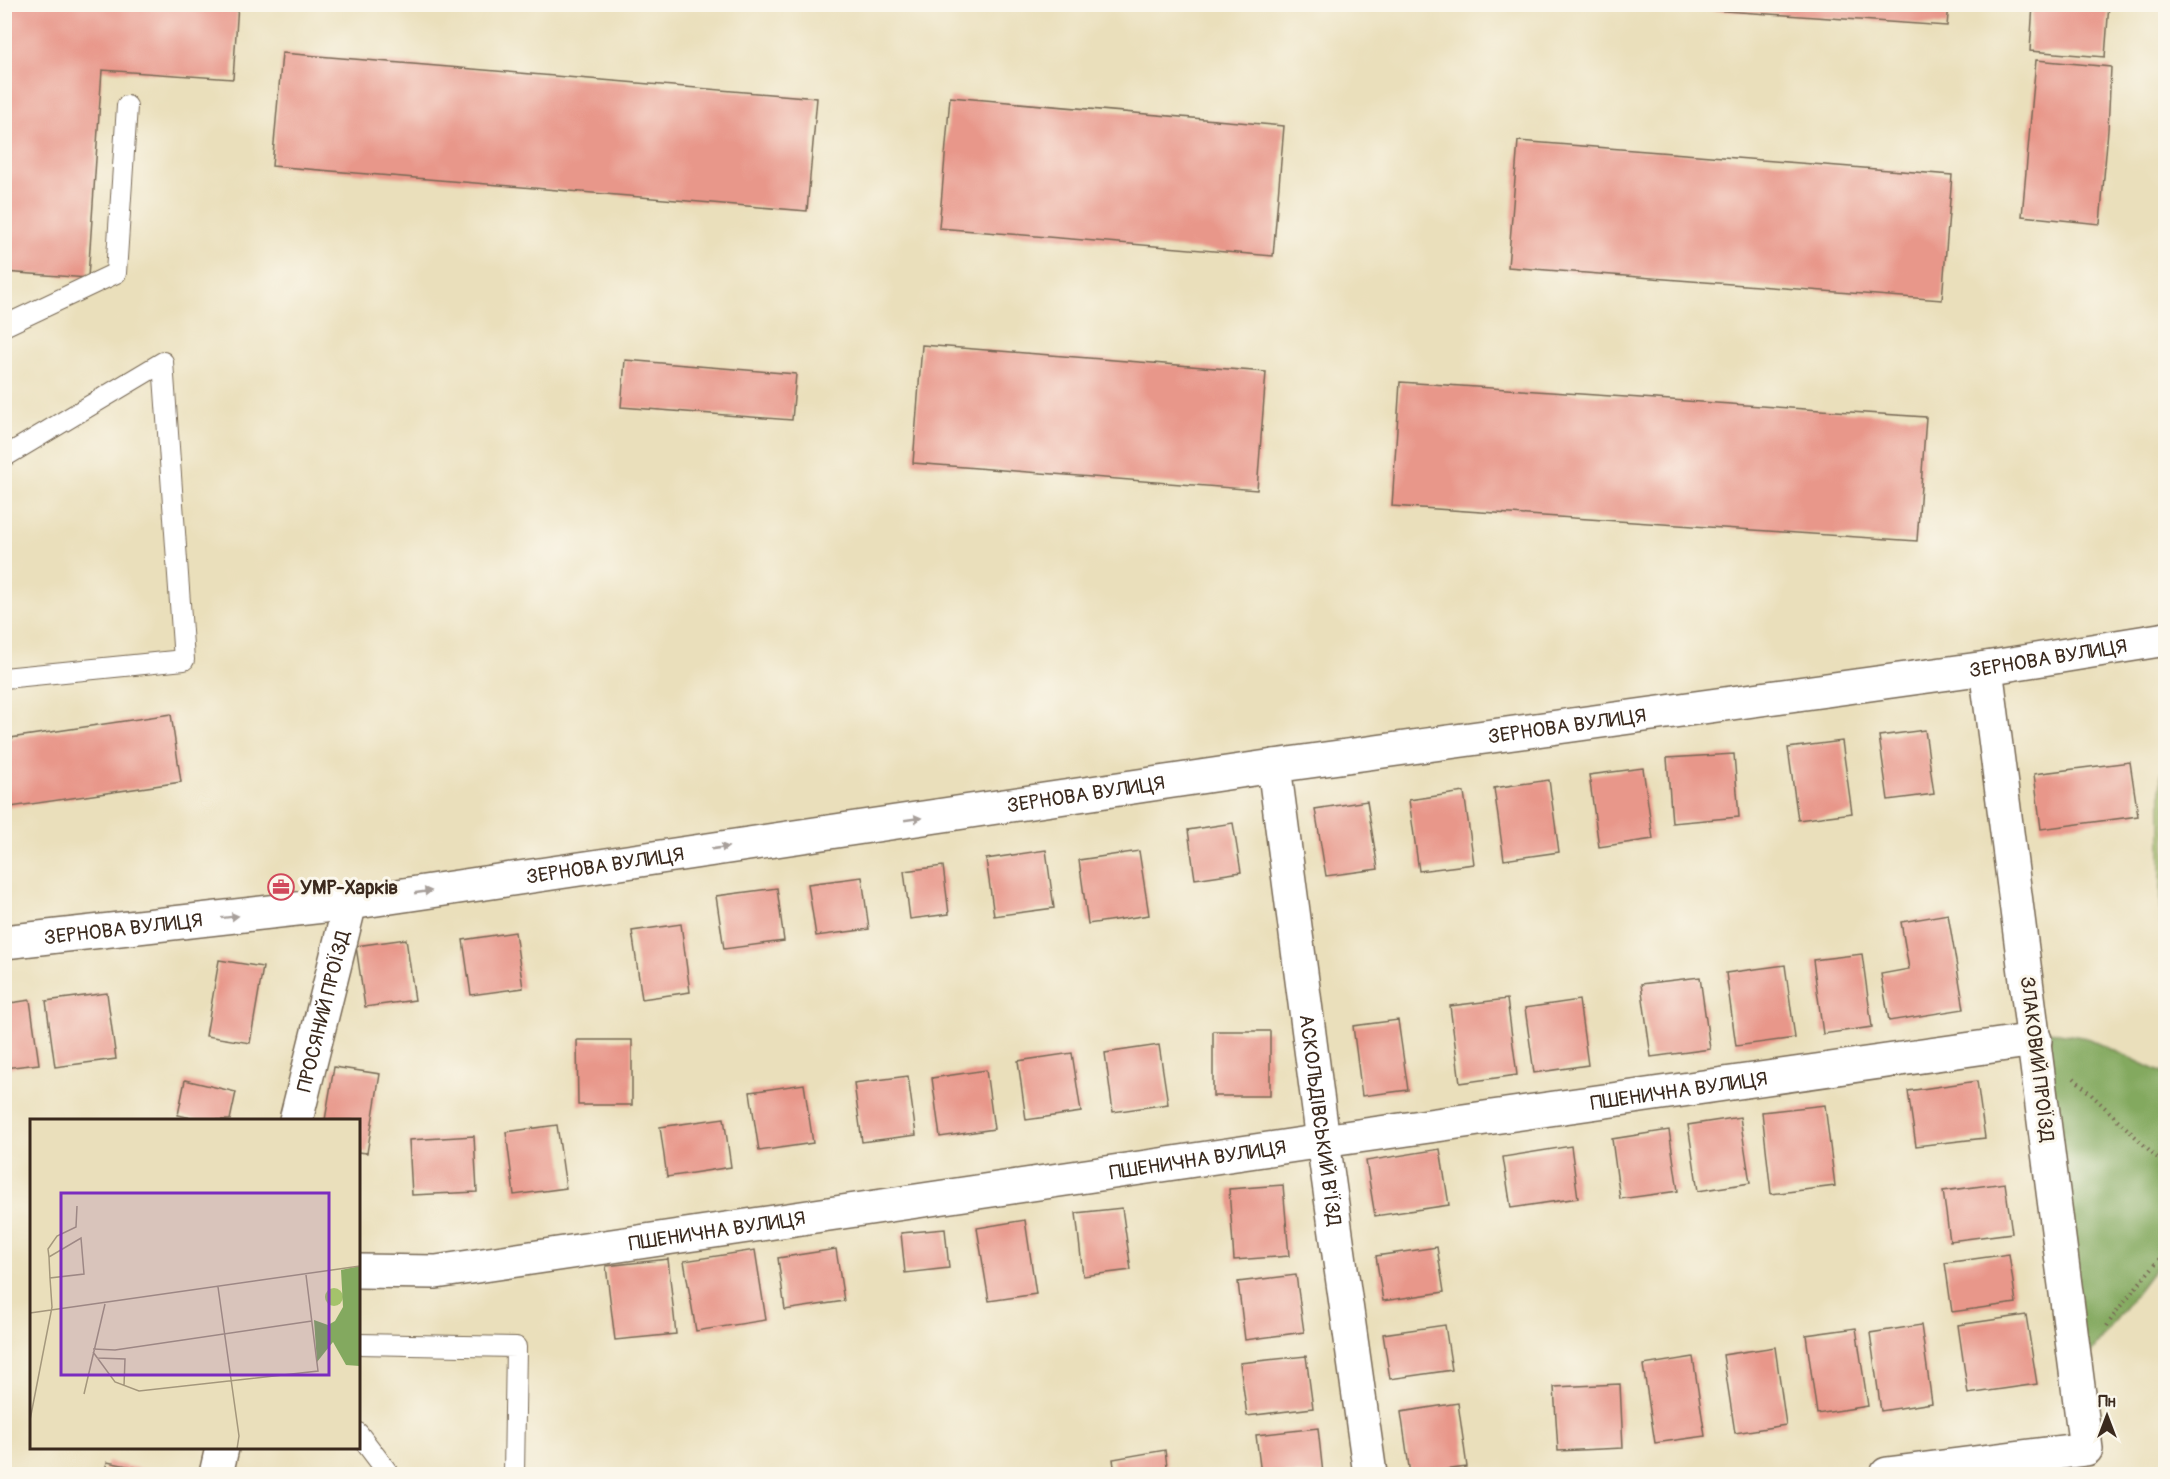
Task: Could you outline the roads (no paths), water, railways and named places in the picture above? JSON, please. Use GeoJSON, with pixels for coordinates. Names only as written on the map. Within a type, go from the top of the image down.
{"type":"FeatureCollection","features":[{"type":"Feature","properties":{"kind":"street","name":"ЗЕРНОВА ВУЛИЦЯ"},"geometry":{"type":"LineString","coordinates":[[4,942],[350,903],[1274,766],[1986,668],[2166,639]]}},
{"type":"Feature","properties":{"kind":"street","name":"ЗЛАКОВИЙ ПРОЇЗД"},"geometry":{"type":"LineString","coordinates":[[1887,1474],[2086,1449],[1986,668]]}},
{"type":"Feature","properties":{"kind":"street","name":"АСКОЛЬДІВСЬКИЙ В'ЇЗД"},"geometry":{"type":"LineString","coordinates":[[1274,766],[1323,1141],[1370,1474]]}},
{"type":"Feature","properties":{"kind":"street","name":"ПРОСЯНИЙ ПРОЇЗД"},"geometry":{"type":"LineString","coordinates":[[296,1119],[350,903]]}},
{"type":"Feature","properties":{"kind":"street","name":"ПШЕНИЧНА ВУЛИЦЯ"},"geometry":{"type":"LineString","coordinates":[[360,1271],[436,1272],[1323,1141],[2035,1040]]}},
{"type":"Feature","properties":{"kind":"street"},"geometry":{"type":"LineString","coordinates":[[216,1474],[222,1449]]}},
{"type":"Feature","properties":{"kind":"lane"},"geometry":{"type":"LineString","coordinates":[[4,326],[116,273],[127,106]]}},
{"type":"Feature","properties":{"kind":"lane"},"geometry":{"type":"LineString","coordinates":[[4,457],[163,362],[184,660],[4,678]]}},
{"type":"Feature","properties":{"kind":"lane"},"geometry":{"type":"LineString","coordinates":[[360,1344],[516,1347],[514,1474]]}},
{"type":"Feature","properties":{"kind":"lane"},"geometry":{"type":"LineString","coordinates":[[360,1436],[389,1474]]}},
{"type":"Feature","properties":{"kind":"place","name":"УМР-Харків"},"geometry":{"type":"Point","coordinates":[281,887]}}]}
